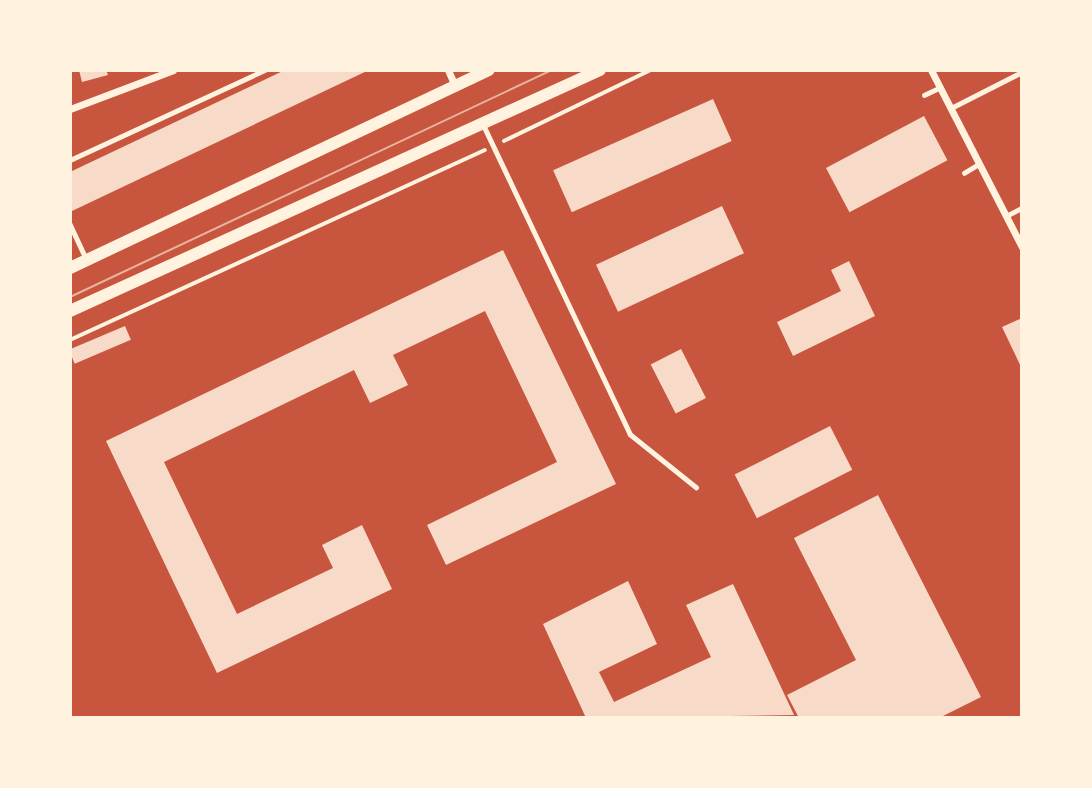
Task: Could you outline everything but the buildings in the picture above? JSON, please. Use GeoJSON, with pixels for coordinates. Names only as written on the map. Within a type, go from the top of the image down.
{"type":"FeatureCollection","features":[{"type":"Feature","properties":{"kind":"main road"},"geometry":{"type":"LineString","coordinates":[[70,268],[489,70]]}},
{"type":"Feature","properties":{"kind":"main road"},"geometry":{"type":"LineString","coordinates":[[70,311],[600,70]]}},
{"type":"Feature","properties":{"kind":"street"},"geometry":{"type":"LineString","coordinates":[[70,109],[173,70]]}},
{"type":"Feature","properties":{"kind":"street"},"geometry":{"type":"LineString","coordinates":[[448,70],[455,86]]}},
{"type":"Feature","properties":{"kind":"street"},"geometry":{"type":"LineString","coordinates":[[931,70],[1022,247]]}},
{"type":"Feature","properties":{"kind":"lane"},"geometry":{"type":"LineString","coordinates":[[70,160],[265,70]]}},
{"type":"Feature","properties":{"kind":"lane"},"geometry":{"type":"LineString","coordinates":[[950,108],[1022,72]]}},
{"type":"Feature","properties":{"kind":"lane"},"geometry":{"type":"LineString","coordinates":[[924,95],[940,88]]}},
{"type":"Feature","properties":{"kind":"lane"},"geometry":{"type":"LineString","coordinates":[[484,125],[630,434],[696,487]]}},
{"type":"Feature","properties":{"kind":"lane"},"geometry":{"type":"LineString","coordinates":[[964,173],[979,164]]}},
{"type":"Feature","properties":{"kind":"lane"},"geometry":{"type":"LineString","coordinates":[[1006,216],[1022,208]]}},
{"type":"Feature","properties":{"kind":"lane"},"geometry":{"type":"LineString","coordinates":[[70,223],[87,260]]}},
{"type":"Feature","properties":{"kind":"path"},"geometry":{"type":"LineString","coordinates":[[70,340],[493,146],[651,70]]}},
{"type":"Feature","properties":{"kind":"tram line"},"geometry":{"type":"LineString","coordinates":[[70,297],[552,70]]}}]}
